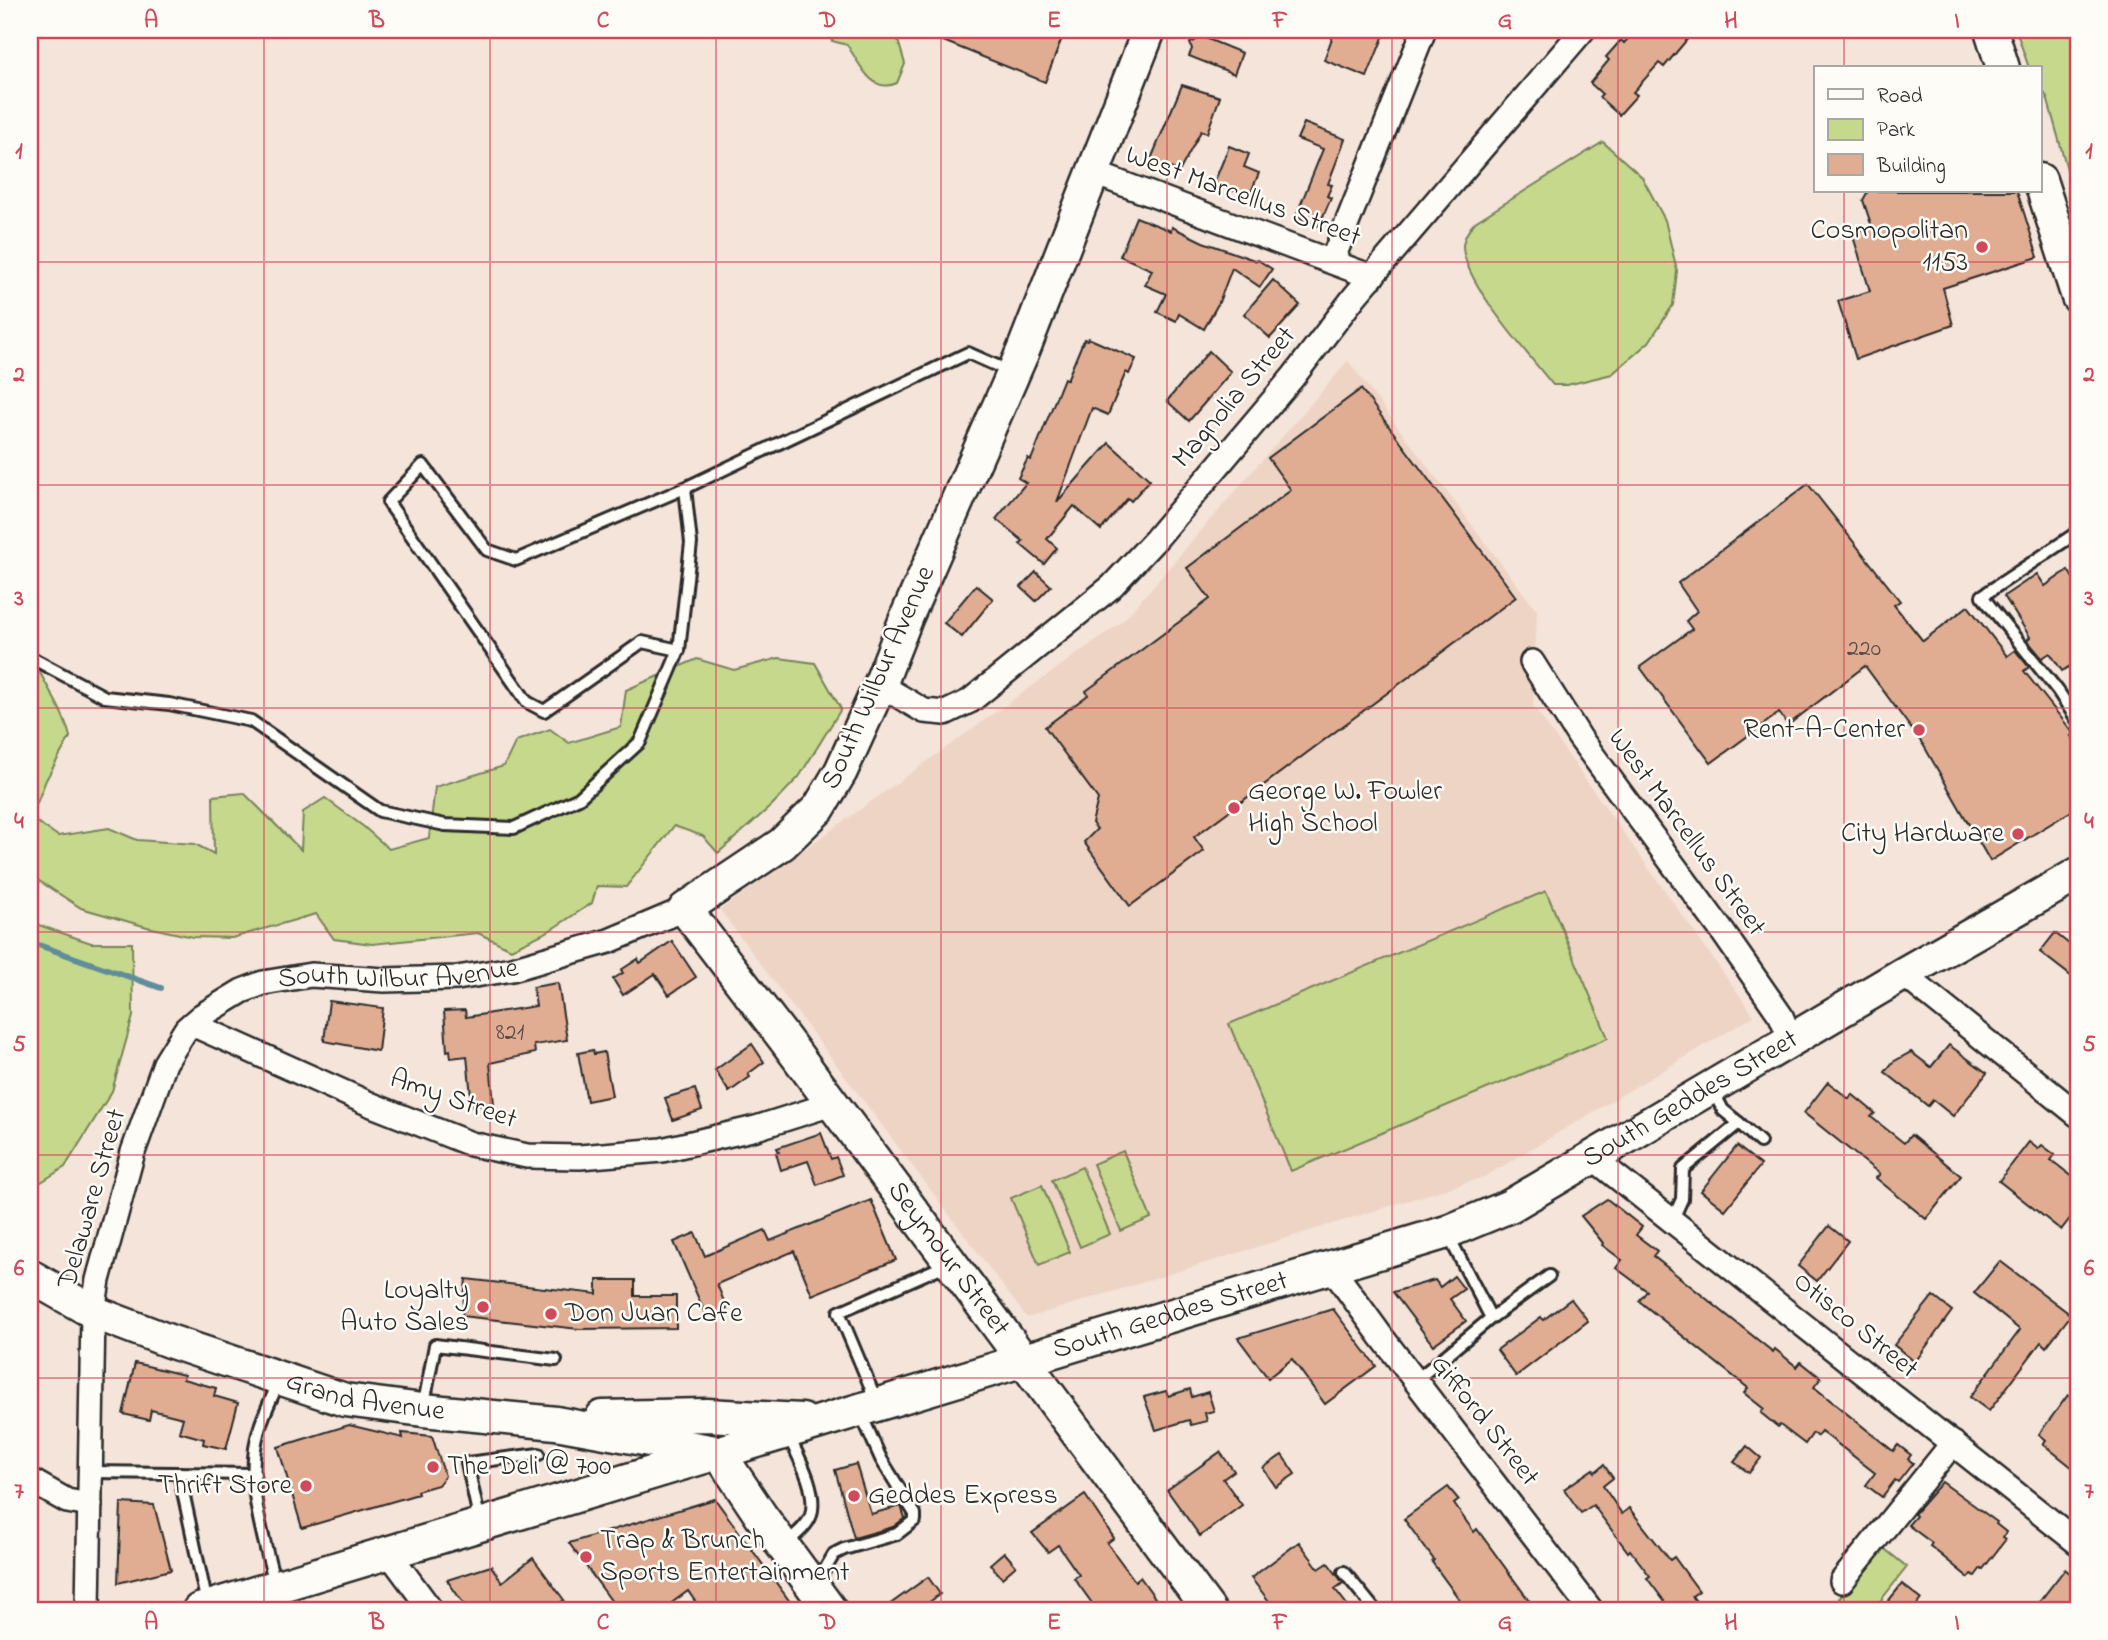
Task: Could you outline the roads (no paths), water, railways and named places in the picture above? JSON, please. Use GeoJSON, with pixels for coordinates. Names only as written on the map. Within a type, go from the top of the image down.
{"type":"FeatureCollection","features":[{"type":"Feature","properties":{"kind":"street","name":"South Wilbur Avenue"},"geometry":{"type":"LineString","coordinates":[[192,1024],[242,991],[263,983],[312,975],[384,980],[457,978],[512,969],[609,941],[685,909],[782,844],[819,808],[841,771],[880,685],[907,616],[1014,373],[1149,30]]}},
{"type":"Feature","properties":{"kind":"street"},"geometry":{"type":"LineString","coordinates":[[1332,261],[1424,30]]}},
{"type":"Feature","properties":{"kind":"street","name":"Magnolia Street"},"geometry":{"type":"LineString","coordinates":[[880,685],[924,711],[945,713],[970,701],[1111,587],[1293,377],[1372,277],[1584,30]]}},
{"type":"Feature","properties":{"kind":"street"},"geometry":{"type":"LineString","coordinates":[[1990,30],[2002,66]]}},
{"type":"Feature","properties":{"kind":"street","name":"West Marcellus Street"},"geometry":{"type":"LineString","coordinates":[[1094,173],[1372,277]]}},
{"type":"Feature","properties":{"kind":"street"},"geometry":{"type":"LineString","coordinates":[[2042,186],[2078,297]]}},
{"type":"Feature","properties":{"kind":"street","name":"West Marcellus Street"},"geometry":{"type":"LineString","coordinates":[[1532,662],[1580,738],[1781,1016],[1791,1040]]}},
{"type":"Feature","properties":{"kind":"street","name":"South Geddes Street"},"geometry":{"type":"LineString","coordinates":[[205,1609],[1447,1232],[1510,1206],[2078,874]]}},
{"type":"Feature","properties":{"kind":"street","name":"Seymour Street"},"geometry":{"type":"LineString","coordinates":[[685,909],[1209,1610]]}},
{"type":"Feature","properties":{"kind":"street"},"geometry":{"type":"LineString","coordinates":[[1903,974],[2078,1115]]}},
{"type":"Feature","properties":{"kind":"street","name":"Amy Street"},"geometry":{"type":"LineString","coordinates":[[192,1024],[372,1105],[471,1144],[527,1156],[580,1157],[662,1150],[756,1128],[832,1104]]}},
{"type":"Feature","properties":{"kind":"street","name":"Delaware Street"},"geometry":{"type":"LineString","coordinates":[[88,1610],[93,1312],[98,1280],[133,1152],[165,1063],[192,1024]]}},
{"type":"Feature","properties":{"kind":"street","name":"Otisco Street"},"geometry":{"type":"LineString","coordinates":[[1593,1158],[2078,1543]]}},
{"type":"Feature","properties":{"kind":"street","name":"Gifford Street"},"geometry":{"type":"LineString","coordinates":[[1331,1267],[1591,1610]]}},
{"type":"Feature","properties":{"kind":"street","name":"Grand Avenue"},"geometry":{"type":"LineString","coordinates":[[30,1276],[93,1312],[169,1341],[345,1400],[556,1423],[719,1453]]}},
{"type":"Feature","properties":{"kind":"street"},"geometry":{"type":"LineString","coordinates":[[556,1423],[571,1418],[707,1415],[822,1421]]}},
{"type":"Feature","properties":{"kind":"street"},"geometry":{"type":"LineString","coordinates":[[1842,1581],[1953,1443]]}},
{"type":"Feature","properties":{"kind":"street"},"geometry":{"type":"LineString","coordinates":[[719,1453],[822,1599]]}},
{"type":"Feature","properties":{"kind":"street"},"geometry":{"type":"LineString","coordinates":[[30,1480],[66,1501],[90,1505]]}},
{"type":"Feature","properties":{"kind":"street"},"geometry":{"type":"LineString","coordinates":[[388,1552],[431,1610]]}},
{"type":"Feature","properties":{"kind":"lane"},"geometry":{"type":"LineString","coordinates":[[679,650],[642,642],[544,710],[527,702],[388,502],[423,465],[487,550],[516,560],[685,488],[968,353],[1014,373]]}},
{"type":"Feature","properties":{"kind":"lane"},"geometry":{"type":"LineString","coordinates":[[30,657],[105,698],[169,704],[251,722],[380,811],[445,825],[514,828],[579,797],[640,743],[679,650],[691,543],[685,488]]}},
{"type":"Feature","properties":{"kind":"lane"},"geometry":{"type":"LineString","coordinates":[[2078,532],[1982,596],[2059,691],[2078,721]]}},
{"type":"Feature","properties":{"kind":"lane"},"geometry":{"type":"LineString","coordinates":[[1711,1087],[1723,1110],[1760,1142]]}},
{"type":"Feature","properties":{"kind":"lane"},"geometry":{"type":"LineString","coordinates":[[1673,1219],[1682,1199],[1683,1168],[1739,1123]]}},
{"type":"Feature","properties":{"kind":"lane"},"geometry":{"type":"LineString","coordinates":[[1447,1232],[1491,1318]]}},
{"type":"Feature","properties":{"kind":"lane"},"geometry":{"type":"LineString","coordinates":[[822,1599],[827,1562],[834,1554],[897,1534],[915,1520],[915,1514],[881,1460],[869,1407],[839,1312],[950,1262]]}},
{"type":"Feature","properties":{"kind":"lane"},"geometry":{"type":"LineString","coordinates":[[1415,1381],[1491,1318],[1549,1276]]}},
{"type":"Feature","properties":{"kind":"lane"},"geometry":{"type":"LineString","coordinates":[[423,1410],[435,1345],[556,1360]]}},
{"type":"Feature","properties":{"kind":"lane"},"geometry":{"type":"LineString","coordinates":[[276,1587],[258,1514],[254,1474],[259,1431],[280,1379]]}},
{"type":"Feature","properties":{"kind":"lane"},"geometry":{"type":"LineString","coordinates":[[783,1546],[802,1528],[810,1515],[812,1503],[810,1489],[787,1432]]}},
{"type":"Feature","properties":{"kind":"lane"},"geometry":{"type":"LineString","coordinates":[[480,1525],[467,1464],[540,1454]]}},
{"type":"Feature","properties":{"kind":"lane"},"geometry":{"type":"LineString","coordinates":[[90,1472],[254,1474]]}},
{"type":"Feature","properties":{"kind":"lane"},"geometry":{"type":"LineString","coordinates":[[179,1473],[205,1609]]}},
{"type":"Feature","properties":{"kind":"lane"},"geometry":{"type":"LineString","coordinates":[[1345,1572],[1375,1610]]}},
{"type":"Feature","properties":{"kind":"waterway"},"geometry":{"type":"LineString","coordinates":[[30,942],[161,988]]}},
{"type":"Feature","properties":{"kind":"place","name":"Cosmopolitan 1153"},"geometry":{"type":"Point","coordinates":[1982,247]}},
{"type":"Feature","properties":{"kind":"place","name":"Rent-A-Center"},"geometry":{"type":"Point","coordinates":[1919,730]}},
{"type":"Feature","properties":{"kind":"place","name":"George W. Fowler High School"},"geometry":{"type":"Point","coordinates":[1234,808]}},
{"type":"Feature","properties":{"kind":"place","name":"City Hardware"},"geometry":{"type":"Point","coordinates":[2018,834]}},
{"type":"Feature","properties":{"kind":"place","name":"Loyalty Auto Sales"},"geometry":{"type":"Point","coordinates":[483,1307]}},
{"type":"Feature","properties":{"kind":"place","name":"Don Juan Cafe"},"geometry":{"type":"Point","coordinates":[551,1314]}},
{"type":"Feature","properties":{"kind":"place","name":"The Deli @ 700"},"geometry":{"type":"Point","coordinates":[433,1467]}},
{"type":"Feature","properties":{"kind":"place","name":"Thrift Store"},"geometry":{"type":"Point","coordinates":[306,1486]}},
{"type":"Feature","properties":{"kind":"place","name":"Geddes Express"},"geometry":{"type":"Point","coordinates":[854,1496]}},
{"type":"Feature","properties":{"kind":"place","name":"Trap & Brunch Sports Entertainment"},"geometry":{"type":"Point","coordinates":[586,1557]}}]}
